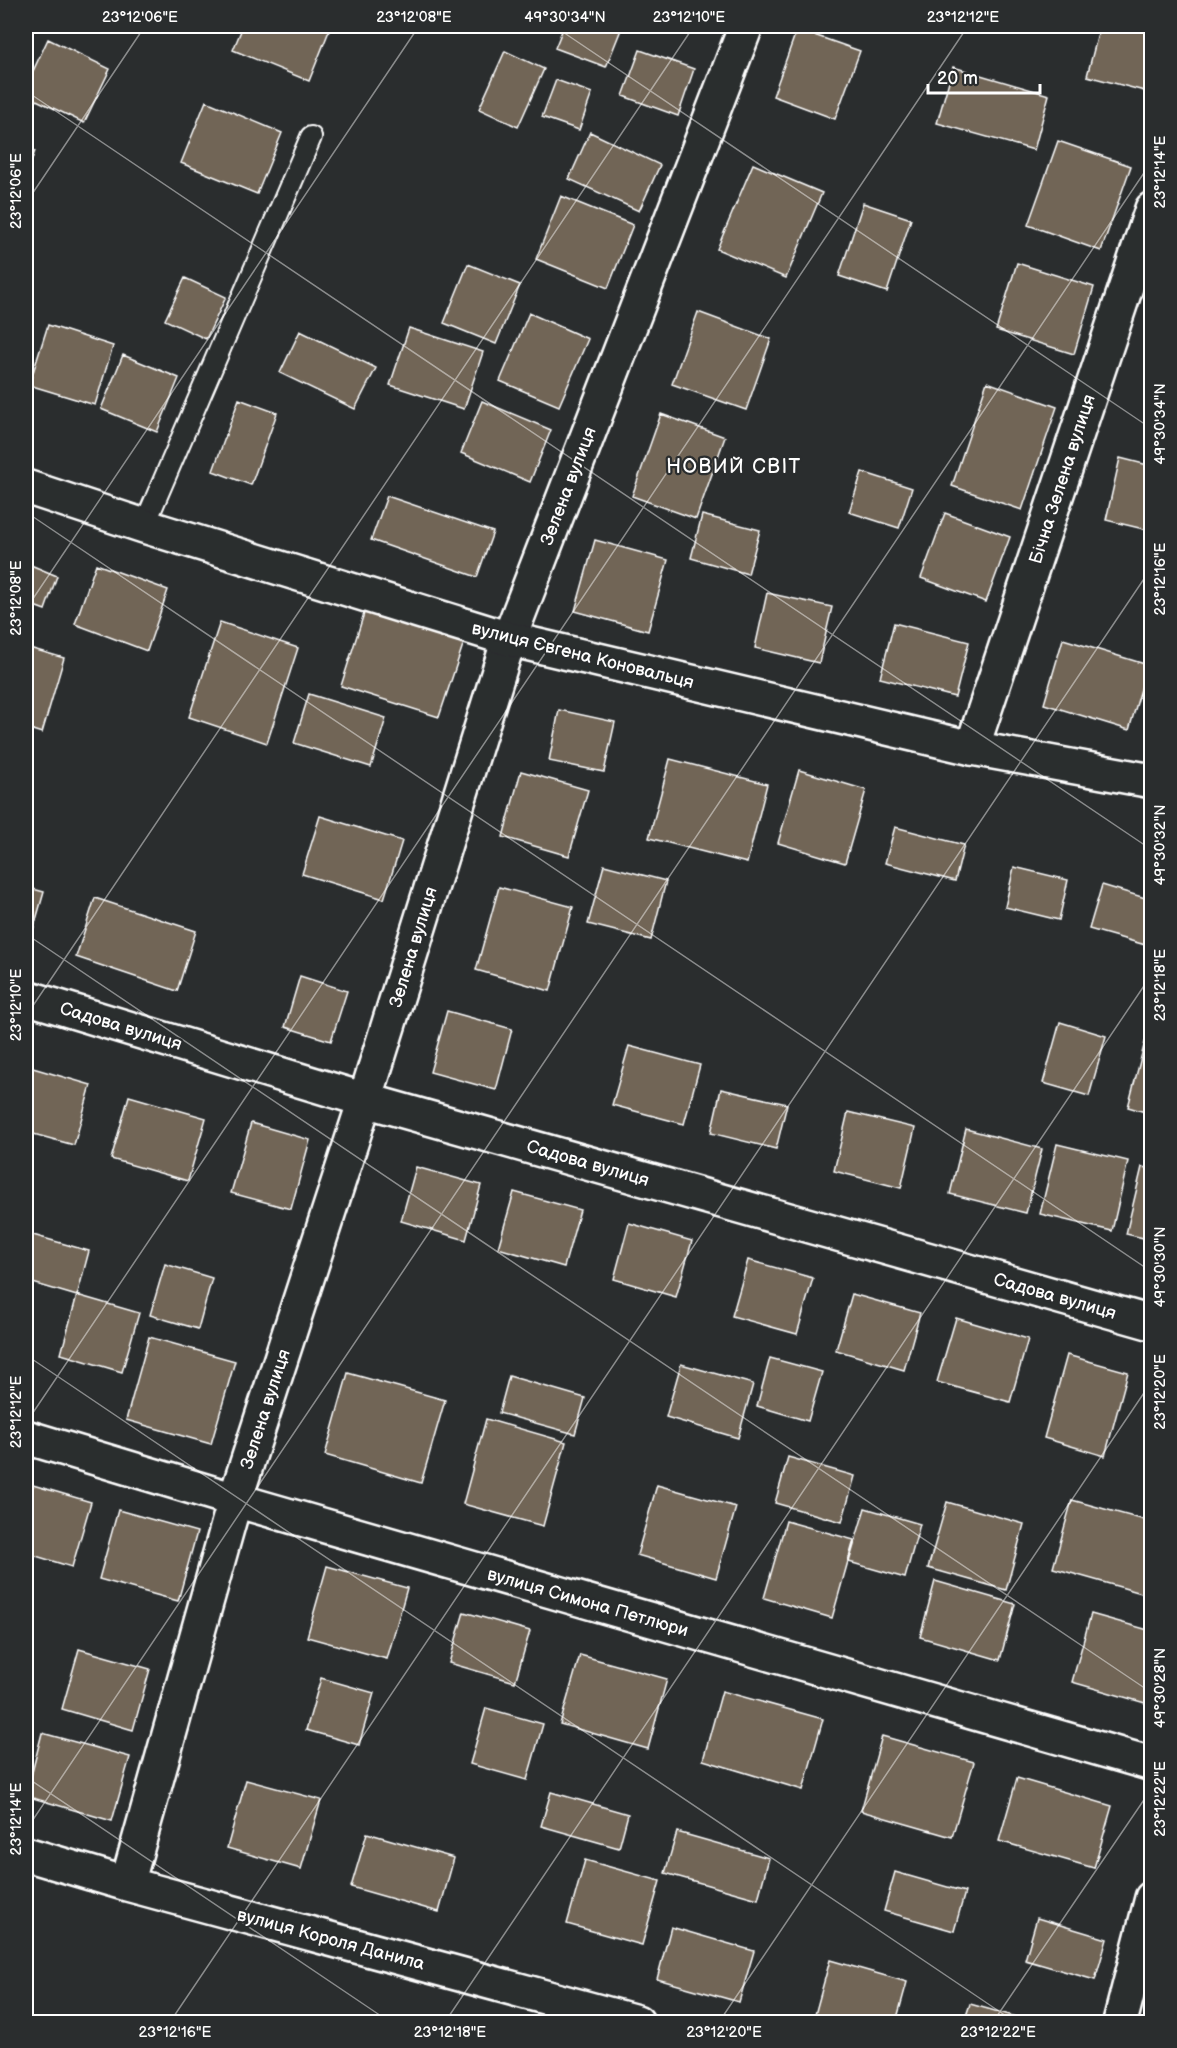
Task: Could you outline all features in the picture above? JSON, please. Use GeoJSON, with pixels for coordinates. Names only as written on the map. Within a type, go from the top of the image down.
{"type":"FeatureCollection","features":[{"type":"Feature","properties":{"kind":"street","name":"Зелена вулиця"},"geometry":{"type":"LineString","coordinates":[[126,1884],[235,1500],[365,1100],[509,639],[746,26]]}},
{"type":"Feature","properties":{"kind":"street","name":"Бічна Зелена вулиця"},"geometry":{"type":"LineString","coordinates":[[972,748],[1152,209]]}},
{"type":"Feature","properties":{"kind":"street","name":"вулиця Євгена Коновальця"},"geometry":{"type":"LineString","coordinates":[[26,487],[509,639],[972,748],[1152,781]]}},
{"type":"Feature","properties":{"kind":"street","name":"Садова вулиця"},"geometry":{"type":"LineString","coordinates":[[26,997],[365,1100],[1152,1323]]}},
{"type":"Feature","properties":{"kind":"street","name":"вулиця Симона Петлюри"},"geometry":{"type":"LineString","coordinates":[[26,1437],[235,1500],[1152,1764]]}},
{"type":"Feature","properties":{"kind":"street","name":"вулиця Короля Данила"},"geometry":{"type":"LineString","coordinates":[[26,1854],[126,1884],[637,2022]]}},
{"type":"Feature","properties":{"kind":"street"},"geometry":{"type":"LineString","coordinates":[[1120,2022],[1152,1898]]}},
{"type":"Feature","properties":{"kind":"lane"},"geometry":{"type":"LineString","coordinates":[[144,526],[311,137]]}},
{"type":"Feature","properties":{"kind":"building"},"geometry":{"type":"Polygon","coordinates":[[[243,26],[331,26],[309,81],[233,50],[243,26]]]}},
{"type":"Feature","properties":{"kind":"building"},"geometry":{"type":"Polygon","coordinates":[[[564,26],[622,27],[606,67],[555,48],[564,26]]]}},
{"type":"Feature","properties":{"kind":"building"},"geometry":{"type":"Polygon","coordinates":[[[1100,26],[1133,26],[1152,30],[1152,93],[1087,76],[1100,26]]]}},
{"type":"Feature","properties":{"kind":"building"},"geometry":{"type":"Polygon","coordinates":[[[797,29],[860,51],[835,119],[773,96],[797,29]]]}},
{"type":"Feature","properties":{"kind":"building"},"geometry":{"type":"Polygon","coordinates":[[[48,39],[110,69],[84,123],[26,95],[26,86],[48,39]]]}},
{"type":"Feature","properties":{"kind":"building"},"geometry":{"type":"Polygon","coordinates":[[[640,50],[694,69],[678,116],[623,96],[640,50]]]}},
{"type":"Feature","properties":{"kind":"building"},"geometry":{"type":"Polygon","coordinates":[[[505,51],[544,69],[518,127],[479,109],[505,51]]]}},
{"type":"Feature","properties":{"kind":"building"},"geometry":{"type":"Polygon","coordinates":[[[953,67],[1049,95],[1034,150],[937,123],[953,67]]]}},
{"type":"Feature","properties":{"kind":"building"},"geometry":{"type":"Polygon","coordinates":[[[556,80],[592,93],[579,130],[542,117],[556,80]]]}},
{"type":"Feature","properties":{"kind":"building"},"geometry":{"type":"Polygon","coordinates":[[[206,101],[282,133],[257,194],[181,163],[206,101]]]}},
{"type":"Feature","properties":{"kind":"building"},"geometry":{"type":"Polygon","coordinates":[[[590,132],[660,165],[639,211],[569,179],[590,132]]]}},
{"type":"Feature","properties":{"kind":"building"},"geometry":{"type":"Polygon","coordinates":[[[1058,141],[1131,166],[1101,251],[1028,225],[1058,141]]]}},
{"type":"Feature","properties":{"kind":"building"},"geometry":{"type":"Polygon","coordinates":[[[26,147],[35,151],[26,176],[26,147]]]}},
{"type":"Feature","properties":{"kind":"building"},"geometry":{"type":"Polygon","coordinates":[[[753,164],[822,193],[786,278],[717,249],[753,164]]]}},
{"type":"Feature","properties":{"kind":"building"},"geometry":{"type":"Polygon","coordinates":[[[561,196],[633,225],[608,288],[536,259],[561,196]]]}},
{"type":"Feature","properties":{"kind":"building"},"geometry":{"type":"Polygon","coordinates":[[[863,203],[911,219],[887,292],[839,276],[863,203]]]}},
{"type":"Feature","properties":{"kind":"building"},"geometry":{"type":"Polygon","coordinates":[[[1017,263],[1094,287],[1074,354],[996,330],[1017,263]]]}},
{"type":"Feature","properties":{"kind":"building"},"geometry":{"type":"Polygon","coordinates":[[[468,264],[520,285],[496,344],[444,323],[468,264]]]}},
{"type":"Feature","properties":{"kind":"building"},"geometry":{"type":"Polygon","coordinates":[[[185,278],[226,297],[206,339],[165,320],[185,278]]]}},
{"type":"Feature","properties":{"kind":"building"},"geometry":{"type":"Polygon","coordinates":[[[698,312],[771,339],[746,410],[672,384],[698,312]]]}},
{"type":"Feature","properties":{"kind":"building"},"geometry":{"type":"Polygon","coordinates":[[[529,313],[588,339],[559,406],[500,381],[529,313]]]}},
{"type":"Feature","properties":{"kind":"building"},"geometry":{"type":"Polygon","coordinates":[[[48,325],[113,346],[95,405],[29,385],[48,325]]]}},
{"type":"Feature","properties":{"kind":"building"},"geometry":{"type":"Polygon","coordinates":[[[409,328],[483,352],[464,409],[390,385],[409,328]]]}},
{"type":"Feature","properties":{"kind":"building"},"geometry":{"type":"Polygon","coordinates":[[[300,331],[376,368],[355,409],[280,373],[300,331]]]}},
{"type":"Feature","properties":{"kind":"building"},"geometry":{"type":"Polygon","coordinates":[[[123,355],[179,378],[157,432],[101,409],[123,355]]]}},
{"type":"Feature","properties":{"kind":"building"},"geometry":{"type":"Polygon","coordinates":[[[987,382],[1057,407],[1022,510],[952,486],[987,382]]]}},
{"type":"Feature","properties":{"kind":"building"},"geometry":{"type":"Polygon","coordinates":[[[239,399],[277,413],[251,485],[213,471],[239,399]]]}},
{"type":"Feature","properties":{"kind":"building"},"geometry":{"type":"Polygon","coordinates":[[[482,401],[551,430],[530,482],[461,453],[482,401]]]}},
{"type":"Feature","properties":{"kind":"building"},"geometry":{"type":"Polygon","coordinates":[[[661,414],[725,437],[696,519],[632,496],[661,414]]]}},
{"type":"Feature","properties":{"kind":"building"},"geometry":{"type":"Polygon","coordinates":[[[1120,458],[1152,466],[1152,531],[1106,520],[1120,458]]]}},
{"type":"Feature","properties":{"kind":"building"},"geometry":{"type":"Polygon","coordinates":[[[862,472],[912,488],[899,528],[849,512],[862,472]]]}},
{"type":"Feature","properties":{"kind":"building"},"geometry":{"type":"Polygon","coordinates":[[[387,496],[493,532],[477,577],[371,540],[387,496]]]}},
{"type":"Feature","properties":{"kind":"building"},"geometry":{"type":"Polygon","coordinates":[[[945,513],[1010,537],[986,602],[921,578],[945,513]]]}},
{"type":"Feature","properties":{"kind":"building"},"geometry":{"type":"Polygon","coordinates":[[[702,515],[760,530],[748,574],[691,558],[702,515]]]}},
{"type":"Feature","properties":{"kind":"building"},"geometry":{"type":"Polygon","coordinates":[[[595,540],[668,560],[648,631],[575,611],[595,540]]]}},
{"type":"Feature","properties":{"kind":"building"},"geometry":{"type":"Polygon","coordinates":[[[26,563],[57,576],[45,610],[26,603],[26,563]]]}},
{"type":"Feature","properties":{"kind":"building"},"geometry":{"type":"Polygon","coordinates":[[[96,564],[168,590],[147,651],[75,624],[96,564]]]}},
{"type":"Feature","properties":{"kind":"building"},"geometry":{"type":"Polygon","coordinates":[[[767,593],[832,607],[819,663],[755,648],[767,593]]]}},
{"type":"Feature","properties":{"kind":"building"},"geometry":{"type":"Polygon","coordinates":[[[366,607],[465,639],[439,717],[341,686],[366,607]]]}},
{"type":"Feature","properties":{"kind":"building"},"geometry":{"type":"Polygon","coordinates":[[[220,622],[298,648],[267,743],[189,717],[220,622]]]}},
{"type":"Feature","properties":{"kind":"building"},"geometry":{"type":"Polygon","coordinates":[[[894,623],[969,642],[955,697],[880,678],[894,623]]]}},
{"type":"Feature","properties":{"kind":"building"},"geometry":{"type":"Polygon","coordinates":[[[1063,639],[1148,665],[1129,730],[1044,704],[1063,639]]]}},
{"type":"Feature","properties":{"kind":"building"},"geometry":{"type":"Polygon","coordinates":[[[26,647],[64,658],[42,733],[26,728],[26,647]]]}},
{"type":"Feature","properties":{"kind":"building"},"geometry":{"type":"Polygon","coordinates":[[[309,694],[386,718],[371,767],[294,743],[309,694]]]}},
{"type":"Feature","properties":{"kind":"building"},"geometry":{"type":"Polygon","coordinates":[[[559,710],[615,722],[604,772],[549,761],[559,710]]]}},
{"type":"Feature","properties":{"kind":"building"},"geometry":{"type":"Polygon","coordinates":[[[670,759],[767,784],[747,863],[649,838],[670,759]]]}},
{"type":"Feature","properties":{"kind":"building"},"geometry":{"type":"Polygon","coordinates":[[[799,770],[866,790],[845,863],[778,843],[799,770]]]}},
{"type":"Feature","properties":{"kind":"building"},"geometry":{"type":"Polygon","coordinates":[[[521,771],[588,790],[569,856],[503,837],[521,771]]]}},
{"type":"Feature","properties":{"kind":"building"},"geometry":{"type":"Polygon","coordinates":[[[320,816],[402,841],[384,899],[302,874],[320,816]]]}},
{"type":"Feature","properties":{"kind":"building"},"geometry":{"type":"Polygon","coordinates":[[[895,827],[964,845],[955,881],[885,863],[895,827]]]}},
{"type":"Feature","properties":{"kind":"building"},"geometry":{"type":"Polygon","coordinates":[[[604,865],[666,881],[651,940],[588,924],[604,865]]]}},
{"type":"Feature","properties":{"kind":"building"},"geometry":{"type":"Polygon","coordinates":[[[1014,867],[1068,880],[1059,920],[1005,907],[1014,867]]]}},
{"type":"Feature","properties":{"kind":"building"},"geometry":{"type":"Polygon","coordinates":[[[1102,885],[1152,900],[1152,937],[1149,946],[1089,929],[1102,885]]]}},
{"type":"Feature","properties":{"kind":"building"},"geometry":{"type":"Polygon","coordinates":[[[26,887],[44,892],[27,951],[26,950],[26,887]]]}},
{"type":"Feature","properties":{"kind":"building"},"geometry":{"type":"Polygon","coordinates":[[[499,887],[573,907],[550,991],[476,970],[499,887]]]}},
{"type":"Feature","properties":{"kind":"building"},"geometry":{"type":"Polygon","coordinates":[[[95,898],[196,931],[177,991],[76,957],[95,898]]]}},
{"type":"Feature","properties":{"kind":"building"},"geometry":{"type":"Polygon","coordinates":[[[300,976],[347,991],[331,1041],[285,1027],[300,976]]]}},
{"type":"Feature","properties":{"kind":"building"},"geometry":{"type":"Polygon","coordinates":[[[447,1011],[512,1029],[496,1090],[430,1072],[447,1011]]]}},
{"type":"Feature","properties":{"kind":"building"},"geometry":{"type":"Polygon","coordinates":[[[1060,1022],[1106,1036],[1089,1096],[1043,1083],[1060,1022]]]}},
{"type":"Feature","properties":{"kind":"building"},"geometry":{"type":"Polygon","coordinates":[[[1145,1042],[1152,1043],[1152,1114],[1128,1107],[1145,1042]]]}},
{"type":"Feature","properties":{"kind":"building"},"geometry":{"type":"Polygon","coordinates":[[[629,1046],[700,1065],[684,1124],[612,1105],[629,1046]]]}},
{"type":"Feature","properties":{"kind":"building"},"geometry":{"type":"Polygon","coordinates":[[[26,1066],[91,1085],[74,1145],[26,1132],[26,1066]]]}},
{"type":"Feature","properties":{"kind":"building"},"geometry":{"type":"Polygon","coordinates":[[[721,1089],[787,1104],[776,1149],[711,1133],[721,1089]]]}},
{"type":"Feature","properties":{"kind":"building"},"geometry":{"type":"Polygon","coordinates":[[[129,1096],[206,1118],[188,1181],[111,1159],[129,1096]]]}},
{"type":"Feature","properties":{"kind":"building"},"geometry":{"type":"Polygon","coordinates":[[[848,1112],[915,1128],[901,1188],[834,1171],[848,1112]]]}},
{"type":"Feature","properties":{"kind":"building"},"geometry":{"type":"Polygon","coordinates":[[[251,1123],[310,1140],[291,1209],[231,1193],[251,1123]]]}},
{"type":"Feature","properties":{"kind":"building"},"geometry":{"type":"Polygon","coordinates":[[[966,1129],[1042,1149],[1026,1213],[950,1194],[966,1129]]]}},
{"type":"Feature","properties":{"kind":"building"},"geometry":{"type":"Polygon","coordinates":[[[1057,1144],[1128,1161],[1112,1231],[1040,1214],[1057,1144]]]}},
{"type":"Feature","properties":{"kind":"building"},"geometry":{"type":"Polygon","coordinates":[[[416,1167],[481,1185],[466,1240],[401,1221],[416,1167]]]}},
{"type":"Feature","properties":{"kind":"building"},"geometry":{"type":"Polygon","coordinates":[[[1142,1167],[1152,1169],[1152,1240],[1126,1234],[1142,1167]]]}},
{"type":"Feature","properties":{"kind":"building"},"geometry":{"type":"Polygon","coordinates":[[[514,1192],[580,1210],[564,1267],[498,1248],[514,1192]]]}},
{"type":"Feature","properties":{"kind":"building"},"geometry":{"type":"Polygon","coordinates":[[[629,1223],[692,1241],[676,1297],[614,1279],[629,1223]]]}},
{"type":"Feature","properties":{"kind":"building"},"geometry":{"type":"Polygon","coordinates":[[[26,1233],[89,1251],[77,1296],[26,1281],[26,1233]]]}},
{"type":"Feature","properties":{"kind":"building"},"geometry":{"type":"Polygon","coordinates":[[[748,1260],[813,1278],[797,1334],[732,1316],[748,1260]]]}},
{"type":"Feature","properties":{"kind":"building"},"geometry":{"type":"Polygon","coordinates":[[[165,1264],[212,1278],[198,1329],[150,1315],[165,1264]]]}},
{"type":"Feature","properties":{"kind":"building"},"geometry":{"type":"Polygon","coordinates":[[[852,1294],[920,1313],[904,1370],[836,1350],[852,1294]]]}},
{"type":"Feature","properties":{"kind":"building"},"geometry":{"type":"Polygon","coordinates":[[[77,1295],[139,1313],[122,1372],[61,1354],[77,1295]]]}},
{"type":"Feature","properties":{"kind":"building"},"geometry":{"type":"Polygon","coordinates":[[[956,1318],[1028,1339],[1010,1402],[937,1382],[956,1318]]]}},
{"type":"Feature","properties":{"kind":"building"},"geometry":{"type":"Polygon","coordinates":[[[149,1337],[235,1361],[211,1444],[126,1420],[149,1337]]]}},
{"type":"Feature","properties":{"kind":"building"},"geometry":{"type":"Polygon","coordinates":[[[1067,1355],[1128,1372],[1105,1456],[1044,1438],[1067,1355]]]}},
{"type":"Feature","properties":{"kind":"building"},"geometry":{"type":"Polygon","coordinates":[[[770,1358],[822,1372],[808,1421],[757,1406],[770,1358]]]}},
{"type":"Feature","properties":{"kind":"building"},"geometry":{"type":"Polygon","coordinates":[[[681,1364],[753,1384],[738,1438],[666,1417],[681,1364]]]}},
{"type":"Feature","properties":{"kind":"building"},"geometry":{"type":"Polygon","coordinates":[[[348,1373],[445,1400],[421,1483],[325,1455],[348,1373]]]}},
{"type":"Feature","properties":{"kind":"building"},"geometry":{"type":"Polygon","coordinates":[[[509,1376],[585,1398],[575,1434],[499,1413],[509,1376]]]}},
{"type":"Feature","properties":{"kind":"building"},"geometry":{"type":"Polygon","coordinates":[[[486,1419],[566,1442],[543,1526],[463,1504],[486,1419]]]}},
{"type":"Feature","properties":{"kind":"building"},"geometry":{"type":"Polygon","coordinates":[[[788,1457],[855,1476],[842,1522],[775,1503],[788,1457]]]}},
{"type":"Feature","properties":{"kind":"building"},"geometry":{"type":"Polygon","coordinates":[[[26,1483],[91,1502],[72,1567],[26,1553],[26,1483]]]}},
{"type":"Feature","properties":{"kind":"building"},"geometry":{"type":"Polygon","coordinates":[[[657,1485],[736,1507],[716,1578],[637,1555],[657,1485]]]}},
{"type":"Feature","properties":{"kind":"building"},"geometry":{"type":"Polygon","coordinates":[[[1072,1500],[1152,1522],[1152,1596],[1053,1568],[1072,1500]]]}},
{"type":"Feature","properties":{"kind":"building"},"geometry":{"type":"Polygon","coordinates":[[[947,1502],[1024,1524],[1006,1590],[928,1568],[947,1502]]]}},
{"type":"Feature","properties":{"kind":"building"},"geometry":{"type":"Polygon","coordinates":[[[865,1508],[920,1524],[905,1578],[849,1562],[865,1508]]]}},
{"type":"Feature","properties":{"kind":"building"},"geometry":{"type":"Polygon","coordinates":[[[118,1510],[197,1532],[178,1601],[99,1579],[118,1510]]]}},
{"type":"Feature","properties":{"kind":"building"},"geometry":{"type":"Polygon","coordinates":[[[786,1521],[854,1540],[832,1618],[764,1598],[786,1521]]]}},
{"type":"Feature","properties":{"kind":"building"},"geometry":{"type":"Polygon","coordinates":[[[327,1566],[407,1588],[387,1659],[307,1637],[327,1566]]]}},
{"type":"Feature","properties":{"kind":"building"},"geometry":{"type":"Polygon","coordinates":[[[935,1581],[1015,1604],[1000,1660],[920,1637],[935,1581]]]}},
{"type":"Feature","properties":{"kind":"building"},"geometry":{"type":"Polygon","coordinates":[[[464,1612],[530,1631],[515,1682],[449,1663],[464,1612]]]}},
{"type":"Feature","properties":{"kind":"building"},"geometry":{"type":"Polygon","coordinates":[[[1091,1614],[1152,1631],[1152,1705],[1072,1682],[1091,1614]]]}},
{"type":"Feature","properties":{"kind":"building"},"geometry":{"type":"Polygon","coordinates":[[[79,1649],[150,1669],[133,1730],[62,1709],[79,1649]]]}},
{"type":"Feature","properties":{"kind":"building"},"geometry":{"type":"Polygon","coordinates":[[[580,1655],[667,1679],[648,1749],[560,1724],[580,1655]]]}},
{"type":"Feature","properties":{"kind":"building"},"geometry":{"type":"Polygon","coordinates":[[[321,1678],[374,1693],[359,1745],[306,1730],[321,1678]]]}},
{"type":"Feature","properties":{"kind":"building"},"geometry":{"type":"Polygon","coordinates":[[[722,1691],[823,1719],[803,1790],[703,1760],[722,1691]]]}},
{"type":"Feature","properties":{"kind":"building"},"geometry":{"type":"Polygon","coordinates":[[[486,1708],[543,1724],[527,1780],[470,1764],[486,1708]]]}},
{"type":"Feature","properties":{"kind":"building"},"geometry":{"type":"Polygon","coordinates":[[[42,1733],[130,1757],[112,1821],[26,1796],[42,1733]]]}},
{"type":"Feature","properties":{"kind":"building"},"geometry":{"type":"Polygon","coordinates":[[[882,1736],[974,1762],[952,1837],[861,1811],[882,1736]]]}},
{"type":"Feature","properties":{"kind":"building"},"geometry":{"type":"Polygon","coordinates":[[[1017,1778],[1112,1806],[1094,1868],[999,1841],[1017,1778]]]}},
{"type":"Feature","properties":{"kind":"building"},"geometry":{"type":"Polygon","coordinates":[[[246,1780],[321,1800],[301,1869],[227,1848],[246,1780]]]}},
{"type":"Feature","properties":{"kind":"building"},"geometry":{"type":"Polygon","coordinates":[[[551,1792],[628,1814],[619,1848],[541,1826],[551,1792]]]}},
{"type":"Feature","properties":{"kind":"building"},"geometry":{"type":"Polygon","coordinates":[[[677,1832],[769,1858],[758,1899],[665,1873],[677,1832]]]}},
{"type":"Feature","properties":{"kind":"building"},"geometry":{"type":"Polygon","coordinates":[[[367,1833],[454,1858],[439,1912],[351,1887],[367,1833]]]}},
{"type":"Feature","properties":{"kind":"building"},"geometry":{"type":"Polygon","coordinates":[[[585,1860],[660,1881],[642,1945],[567,1924],[585,1860]]]}},
{"type":"Feature","properties":{"kind":"building"},"geometry":{"type":"Polygon","coordinates":[[[895,1872],[965,1892],[954,1931],[884,1911],[895,1872]]]}},
{"type":"Feature","properties":{"kind":"building"},"geometry":{"type":"Polygon","coordinates":[[[1037,1918],[1107,1939],[1095,1980],[1025,1960],[1037,1918]]]}},
{"type":"Feature","properties":{"kind":"building"},"geometry":{"type":"Polygon","coordinates":[[[671,1927],[754,1951],[739,2002],[657,1979],[671,1927]]]}},
{"type":"Feature","properties":{"kind":"building"},"geometry":{"type":"Polygon","coordinates":[[[830,1960],[907,1982],[896,2022],[813,2022],[830,1960]]]}},
{"type":"Feature","properties":{"kind":"building"},"geometry":{"type":"Polygon","coordinates":[[[970,2004],[1035,2022],[964,2022],[970,2004]]]}},
{"type":"Feature","properties":{"kind":"district","name":"НОВИЙ СВІТ"},"geometry":{"type":"Point","coordinates":[734,466]}}]}
